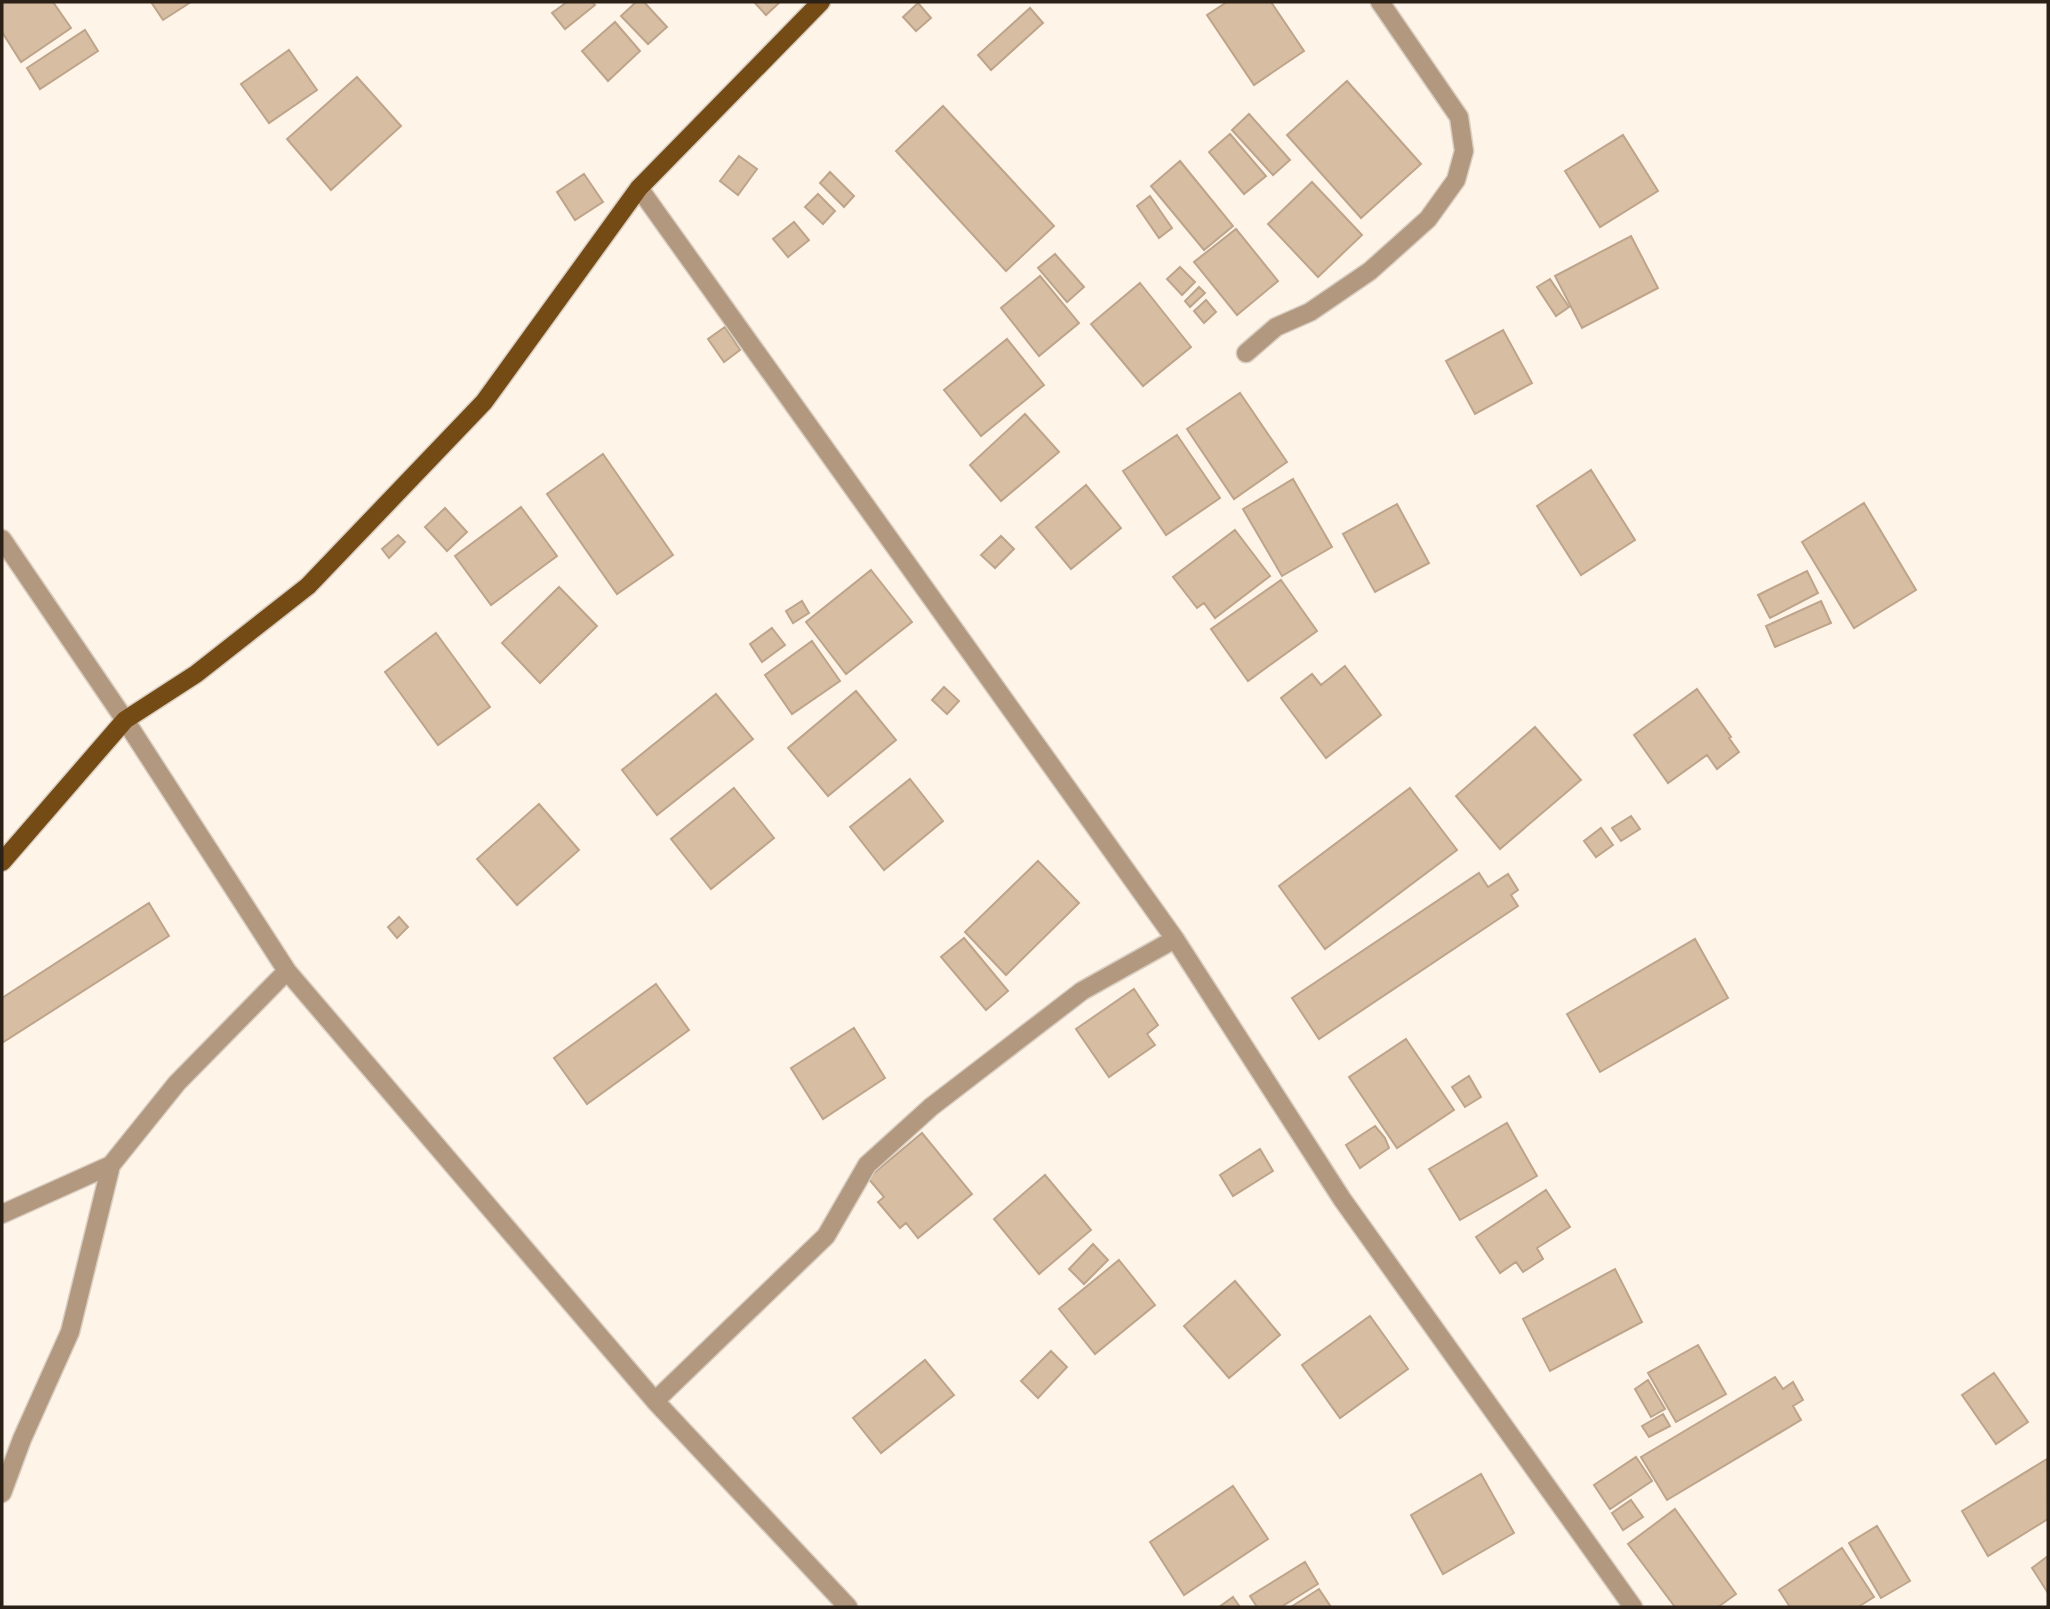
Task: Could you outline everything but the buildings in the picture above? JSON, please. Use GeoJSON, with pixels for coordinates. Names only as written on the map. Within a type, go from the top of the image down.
{"type":"FeatureCollection","features":[{"type":"Feature","properties":{"kind":"main road"},"geometry":{"type":"LineString","coordinates":[[3,857],[125,720],[196,674],[308,586],[484,402],[639,188],[821,2]]}},
{"type":"Feature","properties":{"kind":"street"},"geometry":{"type":"LineString","coordinates":[[1247,353],[1276,327],[1310,312],[1370,271],[1428,219],[1457,180],[1464,152],[1459,117],[1387,4]]}},
{"type":"Feature","properties":{"kind":"street"},"geometry":{"type":"LineString","coordinates":[[639,188],[1175,939],[1342,1199],[1633,1607]]}},
{"type":"Feature","properties":{"kind":"street"},"geometry":{"type":"LineString","coordinates":[[2,539],[125,720],[287,971],[655,1401],[848,1607]]}},
{"type":"Feature","properties":{"kind":"street"},"geometry":{"type":"LineString","coordinates":[[655,1401],[826,1236],[867,1165],[931,1107],[1082,990],[1175,939]]}},
{"type":"Feature","properties":{"kind":"street"},"geometry":{"type":"LineString","coordinates":[[2,1493],[22,1439],[70,1332],[111,1165],[177,1083],[287,971]]}},
{"type":"Feature","properties":{"kind":"street"},"geometry":{"type":"LineString","coordinates":[[2,1214],[111,1165]]}}]}
